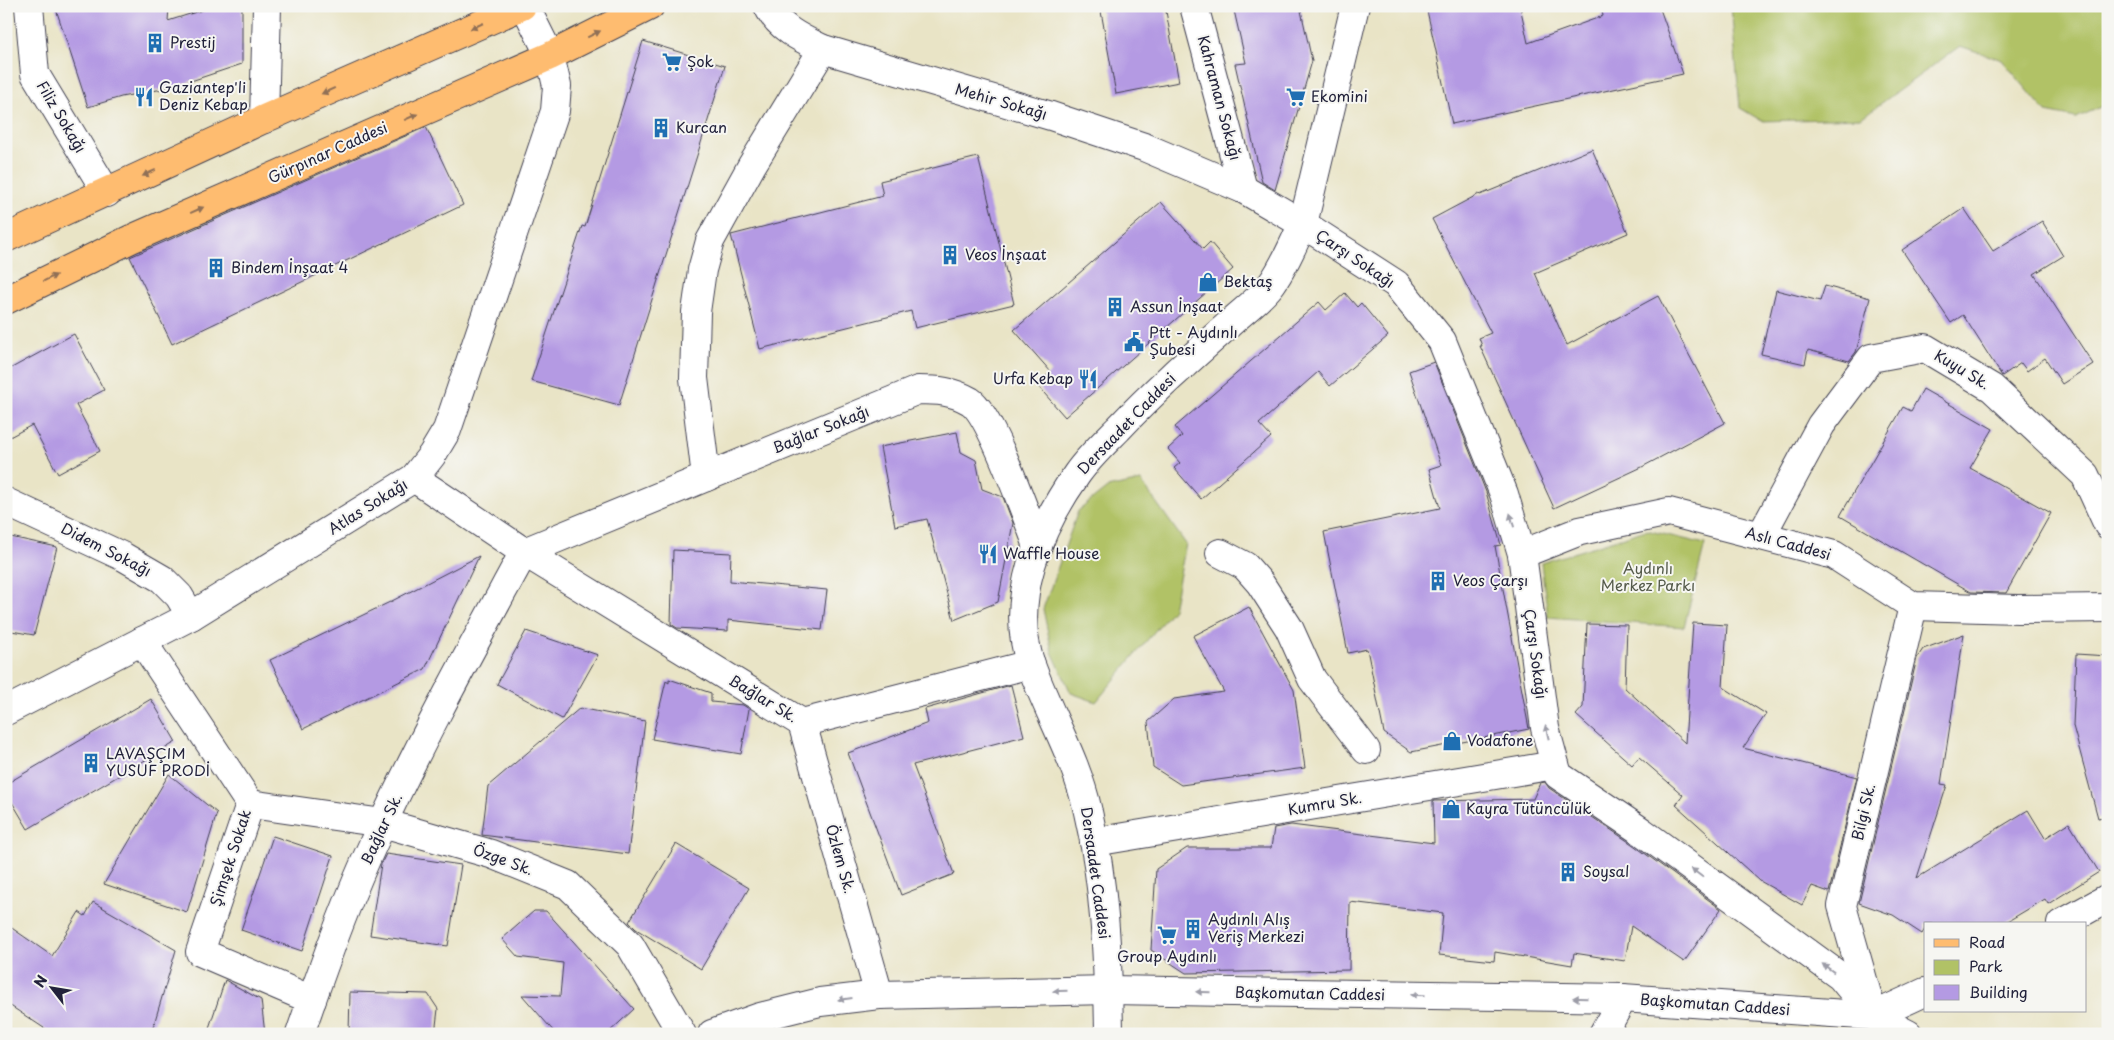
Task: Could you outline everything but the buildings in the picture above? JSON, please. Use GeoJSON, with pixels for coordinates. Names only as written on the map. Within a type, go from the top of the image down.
{"type":"FeatureCollection","features":[{"type":"Feature","properties":{"kind":"main road"},"geometry":{"type":"LineString","coordinates":[[6,238],[264,119],[523,6]]}},
{"type":"Feature","properties":{"kind":"main road","name":"Gürpınar Caddesi"},"geometry":{"type":"LineString","coordinates":[[6,300],[140,235],[550,56],[650,6]]}},
{"type":"Feature","properties":{"kind":"street","name":"Filiz Sokağı"},"geometry":{"type":"LineString","coordinates":[[29,6],[35,74],[107,193]]}},
{"type":"Feature","properties":{"kind":"street"},"geometry":{"type":"LineString","coordinates":[[264,119],[267,6]]}},
{"type":"Feature","properties":{"kind":"street","name":"Atlas Sokağı"},"geometry":{"type":"LineString","coordinates":[[6,711],[191,616],[414,478],[432,456],[447,430],[555,111],[557,86],[550,56],[523,6]]}},
{"type":"Feature","properties":{"kind":"street","name":"Mehir Sokağı"},"geometry":{"type":"LineString","coordinates":[[768,6],[772,14],[793,34],[823,49],[1060,119],[1144,147],[1243,190]]}},
{"type":"Feature","properties":{"kind":"street","name":"Kahraman Sokağı"},"geometry":{"type":"LineString","coordinates":[[1194,6],[1243,190]]}},
{"type":"Feature","properties":{"kind":"street","name":"Dersaadet Caddesi"},"geometry":{"type":"LineString","coordinates":[[1109,1034],[1109,990],[1103,908],[1094,842],[1079,777],[1031,664],[1022,628],[1022,605],[1028,577],[1038,546],[1064,494],[1085,463],[1143,403],[1270,286],[1303,224],[1355,6]]}},
{"type":"Feature","properties":{"kind":"street"},"geometry":{"type":"LineString","coordinates":[[706,477],[694,378],[696,312],[702,270],[710,240],[752,165],[823,49]]}},
{"type":"Feature","properties":{"kind":"street","name":"Çarşı Sokağı"},"geometry":{"type":"LineString","coordinates":[[1243,190],[1303,224],[1396,284],[1442,341],[1504,494],[1522,554],[1545,728],[1558,775],[1641,831],[1840,977],[1873,1025]]}},
{"type":"Feature","properties":{"kind":"street","name":"Kuyu Sk."},"geometry":{"type":"LineString","coordinates":[[1761,536],[1821,425],[1871,358],[1925,348],[1992,388],[2085,475],[2108,525]]}},
{"type":"Feature","properties":{"kind":"street","name":"Bağlar Sokağı"},"geometry":{"type":"LineString","coordinates":[[524,552],[918,390],[942,390],[971,402],[989,423],[1038,546]]}},
{"type":"Feature","properties":{"kind":"street","name":"Bağlar Sk."},"geometry":{"type":"LineString","coordinates":[[414,478],[524,552],[802,723],[1031,664]]}},
{"type":"Feature","properties":{"kind":"street","name":"Didem Sokağı"},"geometry":{"type":"LineString","coordinates":[[6,502],[124,556],[162,579],[179,596],[191,616]]}},
{"type":"Feature","properties":{"kind":"street","name":"Aslı Caddesi"},"geometry":{"type":"LineString","coordinates":[[1522,554],[1580,531],[1669,512],[1834,555],[1913,606]]}},
{"type":"Feature","properties":{"kind":"street","name":"Bağlar Sk."},"geometry":{"type":"LineString","coordinates":[[300,1034],[383,823],[475,642],[524,552]]}},
{"type":"Feature","properties":{"kind":"street"},"geometry":{"type":"LineString","coordinates":[[1220,553],[1245,566],[1260,583],[1289,628],[1312,678],[1366,750]]}},
{"type":"Feature","properties":{"kind":"street"},"geometry":{"type":"LineString","coordinates":[[1913,606],[2018,609],[2108,608]]}},
{"type":"Feature","properties":{"kind":"street","name":"Bilgi Sk."},"geometry":{"type":"LineString","coordinates":[[1873,1025],[1842,906],[1913,606]]}},
{"type":"Feature","properties":{"kind":"street","name":"Şimşek Sokak"},"geometry":{"type":"LineString","coordinates":[[142,641],[250,804],[200,952],[312,1000]]}},
{"type":"Feature","properties":{"kind":"street","name":"Özlem Sk."},"geometry":{"type":"LineString","coordinates":[[802,723],[879,995]]}},
{"type":"Feature","properties":{"kind":"street","name":"Kumru Sk."},"geometry":{"type":"LineString","coordinates":[[1094,842],[1555,765]]}},
{"type":"Feature","properties":{"kind":"street","name":"Özge Sk."},"geometry":{"type":"LineString","coordinates":[[250,804],[383,823],[491,854],[568,885],[630,945],[682,1034]]}},
{"type":"Feature","properties":{"kind":"street"},"geometry":{"type":"LineString","coordinates":[[2065,922],[2108,898]]}},
{"type":"Feature","properties":{"kind":"street","name":"Başkomutan Caddesi"},"geometry":{"type":"LineString","coordinates":[[712,1034],[760,1017],[820,1002],[879,995],[1109,990],[1623,998],[1873,1025],[1908,1034]]}},
{"type":"Feature","properties":{"kind":"street"},"geometry":{"type":"LineString","coordinates":[[1873,1025],[1924,993]]}},
{"type":"Feature","properties":{"kind":"street"},"geometry":{"type":"LineString","coordinates":[[1603,1034],[1623,998]]}},
{"type":"Feature","properties":{"kind":"green space"},"geometry":{"type":"Polygon","coordinates":[[[1731,6],[2108,6],[2108,104],[2076,118],[2046,112],[2002,60],[1960,46],[1861,118],[1762,121],[1740,108],[1731,6]]]}},
{"type":"Feature","properties":{"kind":"green space"},"geometry":{"type":"Polygon","coordinates":[[[1141,481],[1186,544],[1173,609],[1096,702],[1071,693],[1052,652],[1043,609],[1078,511],[1107,488],[1141,481]]]}},
{"type":"Feature","properties":{"kind":"green space","name":"Aydınlı Merkez Parkı"},"geometry":{"type":"Polygon","coordinates":[[[1646,530],[1705,544],[1684,627],[1548,617],[1541,563],[1646,530]]]}},
{"type":"Feature","properties":{"kind":"place","name":"Prestij"},"geometry":{"type":"Point","coordinates":[155,43]}},
{"type":"Feature","properties":{"kind":"place","name":"Şok"},"geometry":{"type":"Point","coordinates":[672,62]}},
{"type":"Feature","properties":{"kind":"place","name":"Gaziantep'li Deniz Kebap"},"geometry":{"type":"Point","coordinates":[144,97]}},
{"type":"Feature","properties":{"kind":"place","name":"Ekomini"},"geometry":{"type":"Point","coordinates":[1296,97]}},
{"type":"Feature","properties":{"kind":"place","name":"Kurcan"},"geometry":{"type":"Point","coordinates":[661,128]}},
{"type":"Feature","properties":{"kind":"place","name":"Veos İnşaat"},"geometry":{"type":"Point","coordinates":[950,255]}},
{"type":"Feature","properties":{"kind":"place","name":"Bindem İnşaat 4"},"geometry":{"type":"Point","coordinates":[216,268]}},
{"type":"Feature","properties":{"kind":"place","name":"Bektaş"},"geometry":{"type":"Point","coordinates":[1208,282]}},
{"type":"Feature","properties":{"kind":"place","name":"Assun İnşaat"},"geometry":{"type":"Point","coordinates":[1115,307]}},
{"type":"Feature","properties":{"kind":"place","name":"Ptt - Aydınlı Şubesi"},"geometry":{"type":"Point","coordinates":[1134,342]}},
{"type":"Feature","properties":{"kind":"place","name":"Urfa Kebap"},"geometry":{"type":"Point","coordinates":[1088,379]}},
{"type":"Feature","properties":{"kind":"place","name":"Waffle House"},"geometry":{"type":"Point","coordinates":[988,554]}},
{"type":"Feature","properties":{"kind":"place","name":"Veos Çarşı"},"geometry":{"type":"Point","coordinates":[1438,581]}},
{"type":"Feature","properties":{"kind":"place","name":"Vodafone"},"geometry":{"type":"Point","coordinates":[1452,741]}},
{"type":"Feature","properties":{"kind":"place","name":"LAVAŞÇIM YUSUF PRODİ"},"geometry":{"type":"Point","coordinates":[91,763]}},
{"type":"Feature","properties":{"kind":"place","name":"Kayra Tütüncülük"},"geometry":{"type":"Point","coordinates":[1451,809]}},
{"type":"Feature","properties":{"kind":"place","name":"Soysal"},"geometry":{"type":"Point","coordinates":[1568,872]}},
{"type":"Feature","properties":{"kind":"place","name":"Aydınlı Alış Veriş Merkezi"},"geometry":{"type":"Point","coordinates":[1193,929]}},
{"type":"Feature","properties":{"kind":"place","name":"Group Aydınlı"},"geometry":{"type":"Point","coordinates":[1167,935]}}]}
